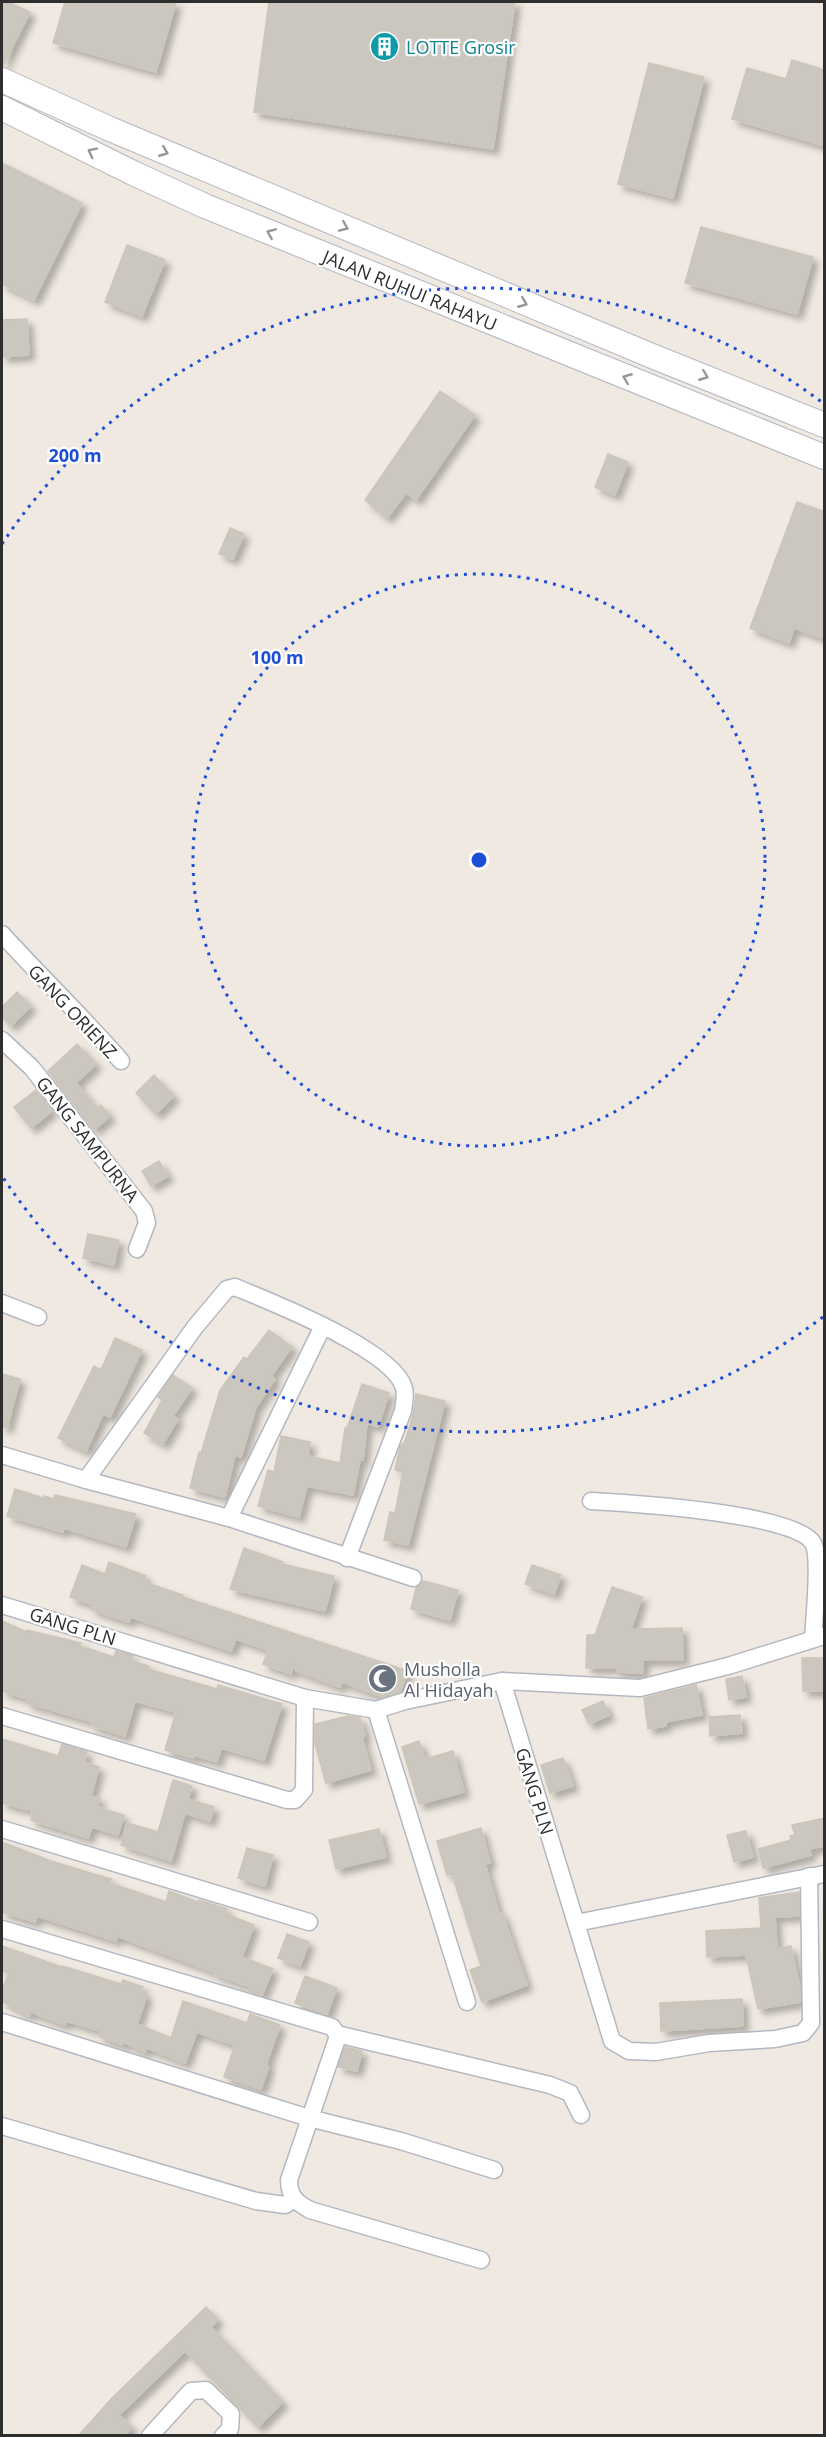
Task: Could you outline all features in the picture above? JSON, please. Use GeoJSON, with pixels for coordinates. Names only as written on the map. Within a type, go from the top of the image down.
{"type":"FeatureCollection","features":[{"type":"Feature","properties":{"kind":"main road","name":"JALAN RUHUI RAHAYU"},"geometry":{"type":"LineString","coordinates":[[2,80],[110,129],[501,293],[825,425]]}},
{"type":"Feature","properties":{"kind":"main road","name":"JALAN RUHUI RAHAYU"},"geometry":{"type":"LineString","coordinates":[[2,108],[205,206],[825,457]]}},
{"type":"Feature","properties":{"kind":"main road"},"geometry":{"type":"LineString","coordinates":[[779,439],[789,410]]}},
{"type":"Feature","properties":{"kind":"street","name":"GANG ORIENZ"},"geometry":{"type":"LineString","coordinates":[[2,934],[121,1061]]}},
{"type":"Feature","properties":{"kind":"street","name":"GANG SAMPURNA"},"geometry":{"type":"LineString","coordinates":[[2,1040],[32,1068],[144,1211],[147,1223],[137,1249]]}},
{"type":"Feature","properties":{"kind":"street"},"geometry":{"type":"LineString","coordinates":[[86,1480],[195,1327],[227,1289],[238,1288],[359,1343],[394,1371],[404,1387],[404,1411],[347,1558]]}},
{"type":"Feature","properties":{"kind":"street"},"geometry":{"type":"LineString","coordinates":[[2,1303],[38,1317]]}},
{"type":"Feature","properties":{"kind":"street"},"geometry":{"type":"LineString","coordinates":[[229,1518],[322,1326]]}},
{"type":"Feature","properties":{"kind":"street"},"geometry":{"type":"LineString","coordinates":[[2,1455],[229,1518],[413,1578]]}},
{"type":"Feature","properties":{"kind":"street"},"geometry":{"type":"LineString","coordinates":[[502,1681],[640,1688],[728,1666],[819,1637],[816,1556],[812,1543],[802,1534],[737,1516],[677,1507],[591,1501]]}},
{"type":"Feature","properties":{"kind":"street","name":"GANG PLN"},"geometry":{"type":"LineString","coordinates":[[2,1605],[305,1698],[376,1710],[405,1701],[502,1681],[612,2041],[620,2047],[641,2052],[656,2052],[709,2043],[775,2040],[802,2033],[811,2023],[817,1875]]}},
{"type":"Feature","properties":{"kind":"street"},"geometry":{"type":"LineString","coordinates":[[2,1716],[287,1800],[294,1800],[304,1790],[305,1698]]}},
{"type":"Feature","properties":{"kind":"street"},"geometry":{"type":"LineString","coordinates":[[376,1710],[467,2001]]}},
{"type":"Feature","properties":{"kind":"street"},"geometry":{"type":"LineString","coordinates":[[2,1829],[309,1922]]}},
{"type":"Feature","properties":{"kind":"street"},"geometry":{"type":"LineString","coordinates":[[576,1923],[817,1875]]}},
{"type":"Feature","properties":{"kind":"street"},"geometry":{"type":"LineString","coordinates":[[2,1929],[332,2027],[337,2034],[550,2085],[570,2093],[580,2115]]}},
{"type":"Feature","properties":{"kind":"street"},"geometry":{"type":"LineString","coordinates":[[2,2022],[309,2118],[400,2141],[494,2170]]}},
{"type":"Feature","properties":{"kind":"street"},"geometry":{"type":"LineString","coordinates":[[337,2034],[317,2102],[309,2118],[289,2180],[289,2190],[294,2199],[310,2210],[482,2260]]}},
{"type":"Feature","properties":{"kind":"street"},"geometry":{"type":"LineString","coordinates":[[2,2126],[256,2201],[285,2205],[294,2199]]}},
{"type":"Feature","properties":{"kind":"street"},"geometry":{"type":"LineString","coordinates":[[150,2436],[191,2391],[206,2390],[231,2414],[230,2429],[223,2436]]}},
{"type":"Feature","properties":{"kind":"building"},"geometry":{"type":"Polygon","coordinates":[[[2,2],[8,2],[30,12],[3,66],[2,2]]]}},
{"type":"Feature","properties":{"kind":"building"},"geometry":{"type":"Polygon","coordinates":[[[65,2],[176,2],[156,72],[53,43],[65,2]]]}},
{"type":"Feature","properties":{"kind":"building","name":"LOTTE Grosir"},"geometry":{"type":"Polygon","coordinates":[[[269,2],[515,2],[493,149],[254,112],[269,2]]]}},
{"type":"Feature","properties":{"kind":"building"},"geometry":{"type":"Polygon","coordinates":[[[792,60],[825,70],[821,91],[825,92],[825,146],[732,119],[747,68],[786,79],[792,60]]]}},
{"type":"Feature","properties":{"kind":"building"},"geometry":{"type":"Polygon","coordinates":[[[649,63],[704,77],[673,198],[618,184],[649,63]]]}},
{"type":"Feature","properties":{"kind":"building"},"geometry":{"type":"Polygon","coordinates":[[[2,163],[82,203],[34,300],[2,284],[2,163]]]}},
{"type":"Feature","properties":{"kind":"building"},"geometry":{"type":"Polygon","coordinates":[[[701,227],[813,257],[797,314],[685,283],[701,227]]]}},
{"type":"Feature","properties":{"kind":"building"},"geometry":{"type":"Polygon","coordinates":[[[127,245],[165,260],[142,316],[105,302],[127,245]]]}},
{"type":"Feature","properties":{"kind":"building"},"geometry":{"type":"Polygon","coordinates":[[[27,319],[29,355],[2,357],[2,320],[27,319]]]}},
{"type":"Feature","properties":{"kind":"building"},"geometry":{"type":"Polygon","coordinates":[[[440,391],[475,415],[416,500],[406,493],[387,518],[365,500],[440,391]]]}},
{"type":"Feature","properties":{"kind":"building"},"geometry":{"type":"Polygon","coordinates":[[[608,454],[628,462],[615,495],[595,487],[608,454]]]}},
{"type":"Feature","properties":{"kind":"building"},"geometry":{"type":"Polygon","coordinates":[[[797,502],[825,512],[825,639],[794,628],[789,643],[750,628],[797,502]]]}},
{"type":"Feature","properties":{"kind":"building"},"geometry":{"type":"Polygon","coordinates":[[[230,528],[244,534],[233,559],[219,554],[230,528]]]}},
{"type":"Feature","properties":{"kind":"building"},"geometry":{"type":"Polygon","coordinates":[[[17,992],[31,1006],[11,1026],[2,1017],[2,1007],[17,992]]]}},
{"type":"Feature","properties":{"kind":"building"},"geometry":{"type":"Polygon","coordinates":[[[77,1044],[96,1064],[76,1083],[97,1108],[101,1105],[110,1116],[94,1130],[48,1071],[77,1044]]]}},
{"type":"Feature","properties":{"kind":"building"},"geometry":{"type":"Polygon","coordinates":[[[154,1075],[174,1096],[156,1114],[136,1093],[154,1075]]]}},
{"type":"Feature","properties":{"kind":"building"},"geometry":{"type":"Polygon","coordinates":[[[36,1090],[52,1111],[31,1128],[14,1107],[36,1090]]]}},
{"type":"Feature","properties":{"kind":"building"},"geometry":{"type":"Polygon","coordinates":[[[159,1161],[168,1176],[151,1186],[142,1171],[159,1161]]]}},
{"type":"Feature","properties":{"kind":"building"},"geometry":{"type":"Polygon","coordinates":[[[88,1234],[119,1240],[114,1265],[83,1258],[88,1234]]]}},
{"type":"Feature","properties":{"kind":"building"},"geometry":{"type":"Polygon","coordinates":[[[269,1330],[292,1347],[271,1376],[275,1379],[256,1407],[241,1457],[235,1455],[225,1497],[190,1488],[199,1452],[201,1453],[220,1390],[244,1357],[247,1359],[269,1330]]]}},
{"type":"Feature","properties":{"kind":"building"},"geometry":{"type":"Polygon","coordinates":[[[115,1338],[142,1350],[110,1417],[103,1414],[86,1451],[58,1438],[94,1366],[101,1370],[115,1338]]]}},
{"type":"Feature","properties":{"kind":"building"},"geometry":{"type":"Polygon","coordinates":[[[2,1374],[20,1379],[7,1428],[2,1427],[2,1374]]]}},
{"type":"Feature","properties":{"kind":"building"},"geometry":{"type":"Polygon","coordinates":[[[173,1375],[192,1388],[173,1416],[178,1419],[163,1444],[144,1433],[162,1400],[158,1397],[173,1375]]]}},
{"type":"Feature","properties":{"kind":"building"},"geometry":{"type":"Polygon","coordinates":[[[362,1384],[389,1393],[378,1427],[367,1423],[363,1460],[360,1460],[353,1495],[307,1486],[299,1517],[258,1506],[268,1470],[274,1472],[281,1436],[310,1442],[308,1456],[340,1463],[345,1428],[347,1428],[362,1384]]]}},
{"type":"Feature","properties":{"kind":"building"},"geometry":{"type":"Polygon","coordinates":[[[416,1394],[445,1401],[408,1545],[384,1540],[390,1512],[395,1513],[403,1472],[395,1470],[400,1447],[405,1441],[413,1415],[416,1394]]]}},
{"type":"Feature","properties":{"kind":"building"},"geometry":{"type":"Polygon","coordinates":[[[15,1489],[43,1498],[44,1496],[54,1499],[55,1495],[136,1514],[126,1547],[64,1528],[63,1532],[7,1516],[15,1489]]]}},
{"type":"Feature","properties":{"kind":"building"},"geometry":{"type":"Polygon","coordinates":[[[244,1548],[283,1562],[282,1564],[334,1576],[325,1611],[230,1589],[244,1548]]]}},
{"type":"Feature","properties":{"kind":"building"},"geometry":{"type":"Polygon","coordinates":[[[109,1562],[146,1576],[144,1582],[183,1595],[183,1597],[408,1671],[400,1692],[383,1697],[342,1682],[340,1687],[296,1671],[294,1664],[291,1674],[263,1664],[268,1650],[236,1639],[231,1651],[131,1617],[129,1622],[105,1614],[91,1609],[93,1605],[70,1597],[82,1565],[105,1574],[109,1562]]]}},
{"type":"Feature","properties":{"kind":"building"},"geometry":{"type":"Polygon","coordinates":[[[532,1565],[561,1575],[554,1594],[525,1584],[532,1565]]]}},
{"type":"Feature","properties":{"kind":"building"},"geometry":{"type":"Polygon","coordinates":[[[423,1581],[458,1590],[450,1620],[411,1609],[416,1588],[423,1581]]]}},
{"type":"Feature","properties":{"kind":"building"},"geometry":{"type":"Polygon","coordinates":[[[612,1587],[642,1597],[631,1629],[682,1628],[683,1660],[643,1660],[643,1673],[617,1672],[618,1668],[586,1668],[587,1635],[595,1635],[612,1587]]]}},
{"type":"Feature","properties":{"kind":"building"},"geometry":{"type":"Polygon","coordinates":[[[2,1621],[26,1632],[27,1630],[81,1643],[80,1646],[114,1657],[116,1651],[133,1656],[132,1661],[149,1666],[148,1669],[217,1689],[218,1685],[282,1704],[264,1760],[221,1748],[217,1762],[165,1750],[176,1712],[135,1701],[125,1736],[92,1726],[93,1722],[27,1703],[28,1699],[2,1691],[2,1621]]]}},
{"type":"Feature","properties":{"kind":"building"},"geometry":{"type":"Polygon","coordinates":[[[802,1658],[825,1658],[825,1691],[803,1691],[802,1658]]]}},
{"type":"Feature","properties":{"kind":"building"},"geometry":{"type":"Polygon","coordinates":[[[742,1676],[746,1697],[729,1700],[726,1679],[742,1676]]]}},
{"type":"Feature","properties":{"kind":"building"},"geometry":{"type":"Polygon","coordinates":[[[696,1685],[702,1715],[665,1722],[666,1726],[648,1729],[644,1698],[696,1685]]]}},
{"type":"Feature","properties":{"kind":"building"},"geometry":{"type":"Polygon","coordinates":[[[603,1701],[609,1715],[589,1724],[582,1710],[603,1701]]]}},
{"type":"Feature","properties":{"kind":"building"},"geometry":{"type":"Polygon","coordinates":[[[740,1715],[742,1733],[710,1736],[709,1717],[740,1715]]]}},
{"type":"Feature","properties":{"kind":"building"},"geometry":{"type":"Polygon","coordinates":[[[348,1716],[360,1718],[365,1736],[362,1737],[371,1770],[326,1783],[315,1744],[315,1724],[348,1716]]]}},
{"type":"Feature","properties":{"kind":"building"},"geometry":{"type":"Polygon","coordinates":[[[2,1739],[58,1756],[62,1744],[87,1752],[84,1762],[99,1767],[91,1796],[100,1798],[97,1807],[124,1815],[118,1835],[92,1827],[88,1838],[31,1820],[33,1811],[2,1803],[2,1739]]]}},
{"type":"Feature","properties":{"kind":"building"},"geometry":{"type":"Polygon","coordinates":[[[419,1741],[425,1759],[453,1751],[464,1792],[419,1804],[402,1747],[419,1741]]]}},
{"type":"Feature","properties":{"kind":"building"},"geometry":{"type":"Polygon","coordinates":[[[563,1758],[573,1786],[550,1793],[541,1765],[563,1758]]]}},
{"type":"Feature","properties":{"kind":"building"},"geometry":{"type":"Polygon","coordinates":[[[173,1780],[192,1786],[188,1799],[214,1807],[210,1821],[185,1813],[171,1861],[121,1845],[127,1823],[158,1832],[173,1780]]]}},
{"type":"Feature","properties":{"kind":"building"},"geometry":{"type":"Polygon","coordinates":[[[825,1818],[825,1846],[809,1849],[811,1855],[763,1868],[758,1849],[791,1840],[790,1836],[795,1835],[792,1825],[825,1818]]]}},
{"type":"Feature","properties":{"kind":"building"},"geometry":{"type":"Polygon","coordinates":[[[481,1828],[490,1863],[485,1864],[499,1914],[502,1913],[527,1985],[482,2002],[470,1970],[481,1966],[452,1874],[447,1875],[437,1841],[481,1828]]]}},
{"type":"Feature","properties":{"kind":"building"},"geometry":{"type":"Polygon","coordinates":[[[379,1829],[386,1857],[336,1869],[329,1840],[379,1829]]]}},
{"type":"Feature","properties":{"kind":"building"},"geometry":{"type":"Polygon","coordinates":[[[746,1831],[753,1857],[734,1862],[727,1835],[746,1831]]]}},
{"type":"Feature","properties":{"kind":"building"},"geometry":{"type":"Polygon","coordinates":[[[2,1842],[51,1861],[111,1879],[110,1883],[166,1902],[169,1891],[198,1902],[199,1900],[227,1909],[225,1914],[254,1925],[242,1957],[273,1969],[262,1995],[248,1991],[250,1987],[214,1974],[214,1972],[117,1936],[116,1941],[37,1916],[35,1922],[2,1912],[2,1842]]]}},
{"type":"Feature","properties":{"kind":"building"},"geometry":{"type":"Polygon","coordinates":[[[247,1848],[273,1855],[265,1886],[238,1878],[247,1848]]]}},
{"type":"Feature","properties":{"kind":"building"},"geometry":{"type":"Polygon","coordinates":[[[799,1892],[799,1916],[775,1917],[777,1949],[791,1946],[800,1989],[800,2002],[758,2009],[746,1955],[707,1957],[706,1931],[761,1928],[759,1898],[799,1892]]]}},
{"type":"Feature","properties":{"kind":"building"},"geometry":{"type":"Polygon","coordinates":[[[287,1934],[309,1942],[300,1966],[278,1958],[287,1934]]]}},
{"type":"Feature","properties":{"kind":"building"},"geometry":{"type":"Polygon","coordinates":[[[2,1946],[62,1967],[121,1984],[123,1980],[143,1987],[141,1993],[147,1995],[137,2024],[171,2038],[183,2001],[247,2023],[250,2014],[280,2025],[266,2065],[269,2066],[261,2089],[224,2077],[235,2045],[197,2032],[185,2063],[147,2048],[145,2052],[123,2042],[122,2045],[99,2036],[101,2031],[66,2021],[65,2025],[31,2012],[29,2016],[2,2001],[2,1989],[9,1973],[2,1971],[2,1946]]]}},
{"type":"Feature","properties":{"kind":"building"},"geometry":{"type":"Polygon","coordinates":[[[305,1976],[337,1988],[327,2014],[295,2003],[305,1976]]]}},
{"type":"Feature","properties":{"kind":"building"},"geometry":{"type":"Polygon","coordinates":[[[742,1999],[743,2026],[661,2031],[660,2003],[742,1999]]]}},
{"type":"Feature","properties":{"kind":"building"},"geometry":{"type":"Polygon","coordinates":[[[345,2047],[362,2051],[357,2071],[338,2067],[345,2047]]]}},
{"type":"Feature","properties":{"kind":"building"},"geometry":{"type":"Polygon","coordinates":[[[206,2307],[218,2320],[211,2327],[283,2402],[258,2427],[185,2351],[119,2415],[132,2427],[124,2436],[78,2436],[112,2398],[206,2307]]]}},
{"type":"Feature","properties":{"kind":"place","name":"LOTTE Grosir"},"geometry":{"type":"Point","coordinates":[385,47]}},
{"type":"Feature","properties":{"kind":"place","name":"Musholla Al Hidayah"},"geometry":{"type":"Point","coordinates":[383,1679]}}]}
